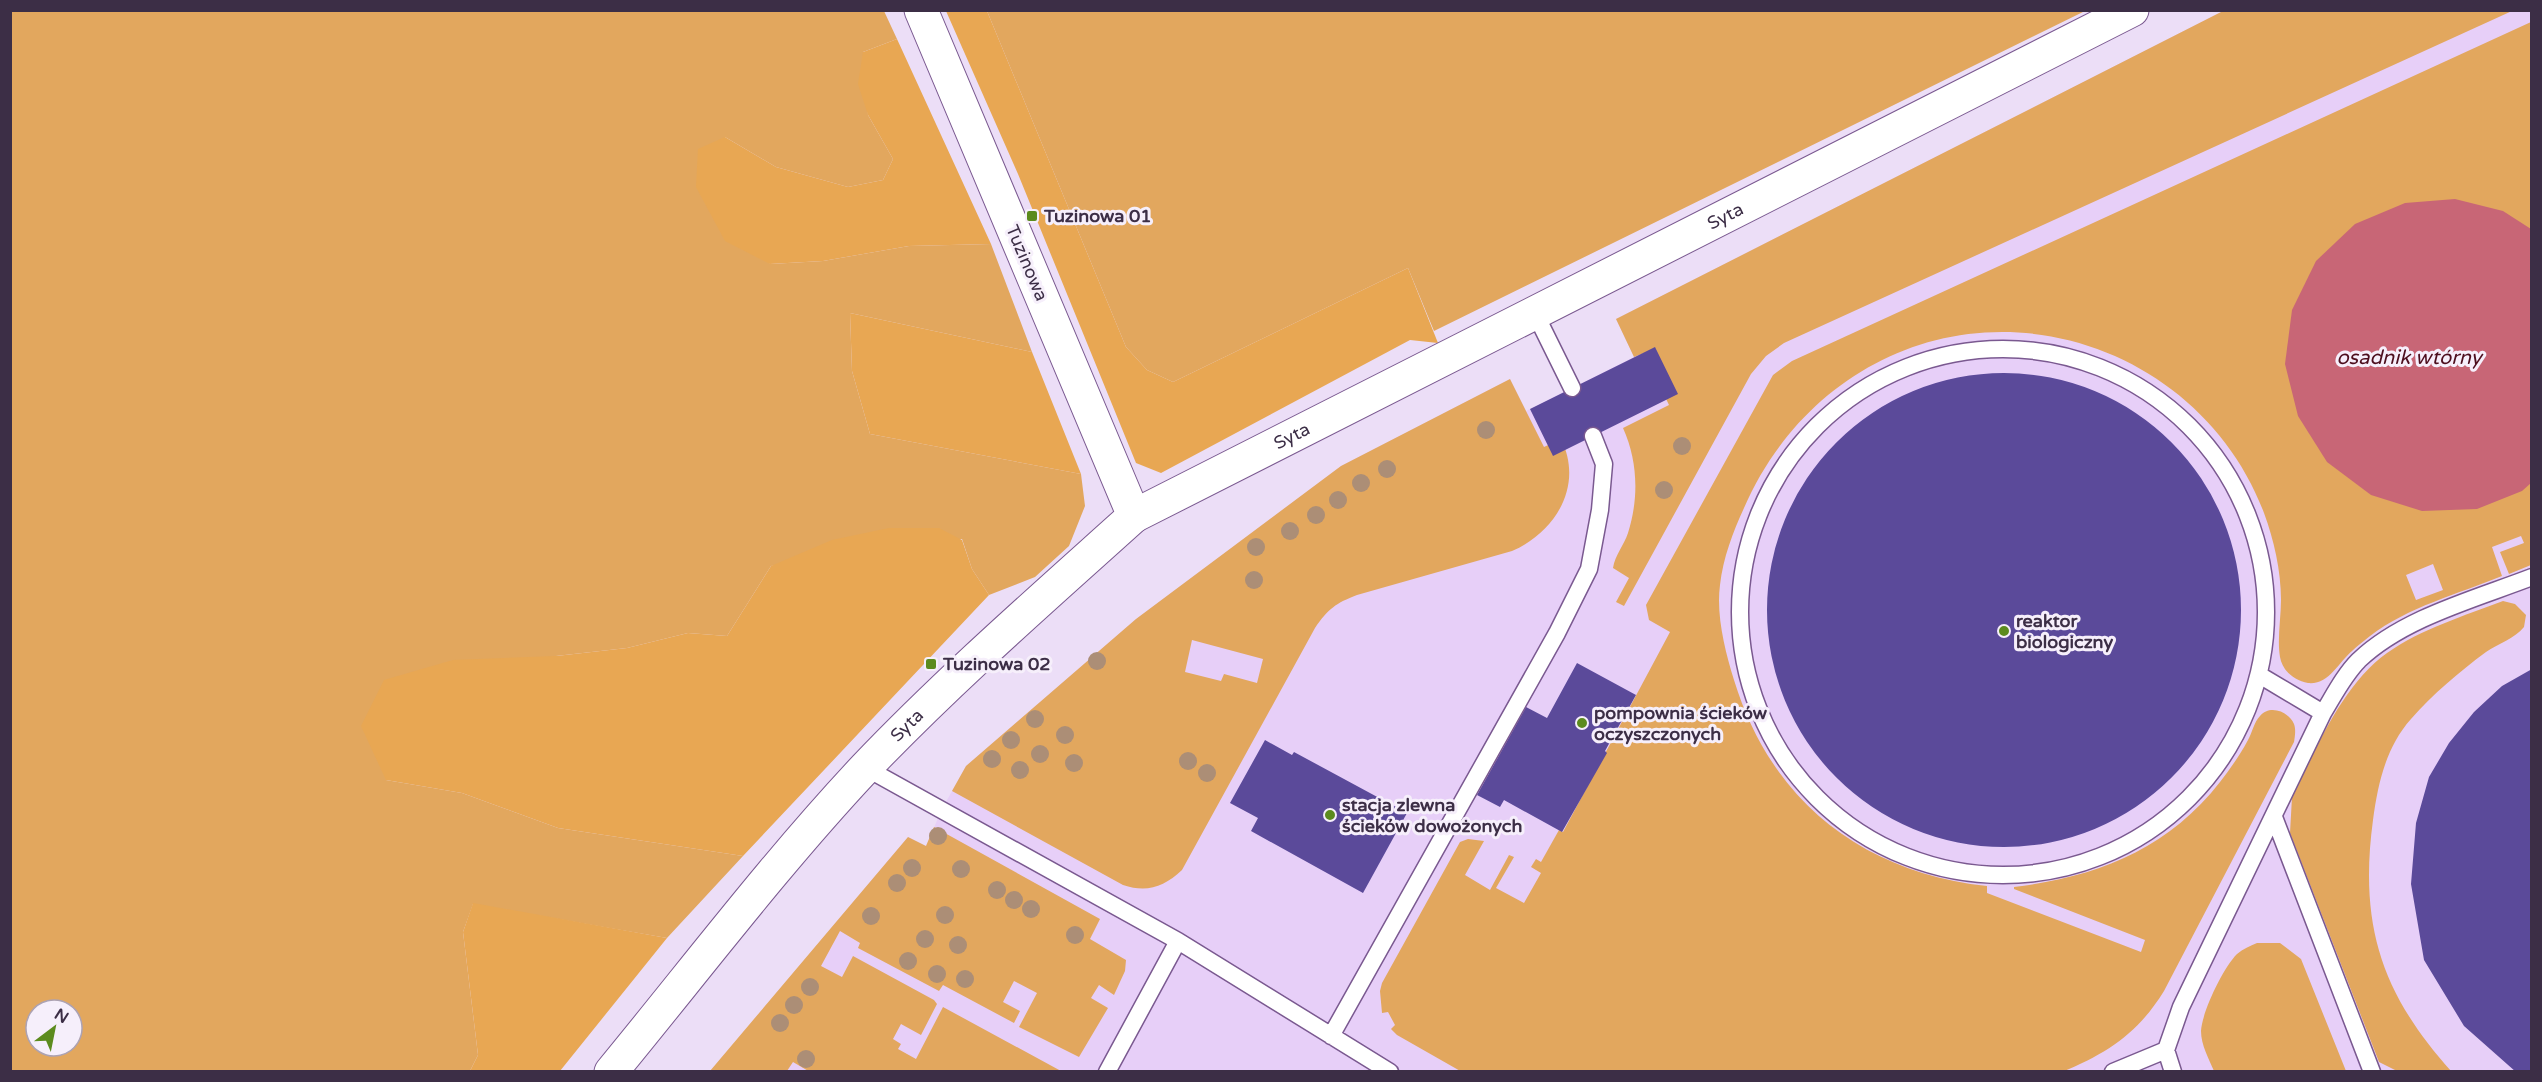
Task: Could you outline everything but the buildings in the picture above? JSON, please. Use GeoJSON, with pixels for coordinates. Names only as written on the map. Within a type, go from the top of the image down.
{"type":"FeatureCollection","features":[{"type":"Feature","properties":{"kind":"street","name":"Tuzinowa"},"geometry":{"type":"LineString","coordinates":[[921,10],[1134,516]]}},
{"type":"Feature","properties":{"kind":"street","name":"Syta"},"geometry":{"type":"LineString","coordinates":[[611,1071],[866,768],[985,652],[1134,516],[2132,10]]}},
{"type":"Feature","properties":{"kind":"lane"},"geometry":{"type":"LineString","coordinates":[[1535,313],[1572,388]]}},
{"type":"Feature","properties":{"kind":"lane"},"geometry":{"type":"LineString","coordinates":[[1973,349],[2046,351],[2115,372],[2177,412],[2224,466],[2256,532],[2269,604],[2261,676],[2232,748],[2182,809],[2117,852],[2042,875],[1964,875],[1889,852],[1824,807],[1775,746],[1745,674],[1738,596],[1755,519],[1789,455],[1840,403],[1903,367],[1973,349]]}},
{"type":"Feature","properties":{"kind":"lane"},"geometry":{"type":"LineString","coordinates":[[1331,1036],[1557,633],[1589,569],[1600,510],[1604,464],[1593,436]]}},
{"type":"Feature","properties":{"kind":"lane"},"geometry":{"type":"LineString","coordinates":[[2173,1071],[2166,1050],[2181,1006],[2324,713],[2342,682],[2359,660],[2403,628],[2532,577]]}},
{"type":"Feature","properties":{"kind":"lane"},"geometry":{"type":"LineString","coordinates":[[2261,676],[2324,713]]}},
{"type":"Feature","properties":{"kind":"lane"},"geometry":{"type":"LineString","coordinates":[[866,768],[1178,940],[1390,1071]]}},
{"type":"Feature","properties":{"kind":"lane"},"geometry":{"type":"LineString","coordinates":[[2274,817],[2372,1071]]}},
{"type":"Feature","properties":{"kind":"lane"},"geometry":{"type":"LineString","coordinates":[[1107,1071],[1178,940]]}},
{"type":"Feature","properties":{"kind":"lane"},"geometry":{"type":"LineString","coordinates":[[2113,1071],[2166,1050]]}},
{"type":"Feature","properties":{"kind":"shaded area"},"geometry":{"type":"Polygon","coordinates":[[[10,11],[884,11],[897,39],[863,52],[868,115],[893,159],[883,180],[848,187],[776,167],[725,137],[770,264],[823,261],[909,246],[991,244],[1032,352],[850,313],[852,371],[870,434],[1081,474],[1085,506],[1069,546],[1035,577],[989,595],[972,569],[962,539],[771,566],[727,636],[688,633],[627,648],[556,656],[386,780],[462,793],[558,828],[743,856],[667,938],[473,904],[463,932],[478,1055],[470,1071],[11,1071],[10,11]]]}},
{"type":"Feature","properties":{"kind":"shaded area"},"geometry":{"type":"Polygon","coordinates":[[[946,11],[987,11],[1126,347],[1147,370],[1173,382],[1408,268],[1438,343],[1410,340],[1161,473],[1136,463],[1018,174],[946,11]]]}},
{"type":"Feature","properties":{"kind":"shaded area"},"geometry":{"type":"Polygon","coordinates":[[[987,11],[2085,11],[1434,331],[1408,268],[1173,382],[1147,370],[1126,347],[987,11]]]}},
{"type":"Feature","properties":{"kind":"shaded area"},"geometry":{"type":"Polygon","coordinates":[[[2223,11],[2531,11],[2531,1071],[710,1072],[908,837],[926,846],[942,809],[966,766],[1136,619],[1341,466],[1510,379],[1526,411],[1634,357],[1616,319],[2223,11]]]}},
{"type":"Feature","properties":{"kind":"shaded area"},"geometry":{"type":"Polygon","coordinates":[[[2223,11],[2512,11],[1784,343],[1766,356],[1751,374],[1624,606],[1616,602],[1629,578],[1613,568],[1632,520],[1635,493],[1632,453],[1623,428],[1669,405],[1644,353],[1634,357],[1616,319],[2223,11]]]}},
{"type":"Feature","properties":{"kind":"shaded area"},"geometry":{"type":"Polygon","coordinates":[[[2531,22],[2531,565],[2509,574],[2500,552],[2524,543],[2521,536],[2492,547],[2502,576],[2400,617],[2356,647],[2322,681],[2308,683],[2298,680],[2286,670],[2280,657],[2280,578],[2268,523],[2246,474],[2222,439],[2194,408],[2161,382],[2125,361],[2086,345],[2045,335],[2002,332],[1960,335],[1920,345],[1882,360],[1847,381],[1815,407],[1787,437],[1763,471],[1736,526],[1726,555],[1720,585],[1720,621],[1725,645],[1734,680],[1750,723],[1772,761],[1797,795],[1828,823],[1862,847],[1900,865],[1942,878],[1987,886],[1987,893],[2141,952],[2145,940],[2014,889],[2014,887],[2073,876],[2101,867],[2153,842],[2177,826],[2220,782],[2242,751],[2256,721],[2264,712],[2279,711],[2292,720],[2295,728],[2294,742],[2164,991],[2144,1019],[2108,1049],[2062,1072],[1462,1072],[1397,1035],[1391,1029],[1395,1025],[1388,1012],[1382,1013],[1380,991],[1382,983],[1460,842],[1468,839],[1484,841],[1465,875],[1490,890],[1509,855],[1514,857],[1496,888],[1524,903],[1541,873],[1531,867],[1536,859],[1541,862],[1559,830],[1563,832],[1670,632],[1649,620],[1646,605],[1773,375],[1792,361],[2531,22]],[[2433,564],[2406,575],[2416,600],[2443,590],[2433,564]]]}},
{"type":"Feature","properties":{"kind":"shaded area"},"geometry":{"type":"Polygon","coordinates":[[[897,39],[991,244],[909,246],[823,261],[770,264],[725,241],[696,187],[698,149],[725,137],[776,167],[848,187],[883,180],[893,159],[868,115],[858,84],[863,52],[897,39]]]}},
{"type":"Feature","properties":{"kind":"shaded area"},"geometry":{"type":"Polygon","coordinates":[[[850,313],[1032,352],[1081,474],[870,434],[852,371],[850,313]]]}},
{"type":"Feature","properties":{"kind":"shaded area"},"geometry":{"type":"Polygon","coordinates":[[[1510,379],[1544,447],[1561,439],[1567,456],[1569,473],[1562,505],[1553,519],[1528,543],[1512,551],[1357,595],[1328,611],[1315,628],[1182,870],[1169,881],[1147,888],[1123,885],[952,791],[966,766],[1136,619],[1341,466],[1510,379]],[[1192,640],[1185,672],[1221,681],[1224,674],[1257,683],[1263,659],[1192,640]]]}},
{"type":"Feature","properties":{"kind":"shaded area"},"geometry":{"type":"Polygon","coordinates":[[[889,528],[939,528],[962,540],[972,569],[989,595],[743,856],[558,828],[462,793],[386,780],[361,726],[384,680],[453,660],[556,656],[627,648],[688,633],[727,636],[771,566],[832,540],[889,528]]]}},
{"type":"Feature","properties":{"kind":"shaded area"},"geometry":{"type":"Polygon","coordinates":[[[2503,601],[2515,604],[2526,615],[2524,627],[2486,652],[2437,692],[2402,730],[2384,766],[2373,820],[2369,857],[2369,892],[2373,925],[2380,955],[2407,1014],[2451,1071],[2397,1071],[2379,1062],[2290,833],[2292,797],[2332,719],[2371,666],[2400,644],[2414,637],[2503,601]]]}},
{"type":"Feature","properties":{"kind":"shaded area"},"geometry":{"type":"Polygon","coordinates":[[[934,827],[1100,919],[1090,939],[1126,960],[1125,971],[1114,995],[1099,985],[1091,998],[1108,1008],[1079,1057],[1019,1027],[1037,993],[1014,981],[1003,1002],[1020,1011],[1014,1023],[943,985],[939,991],[858,948],[860,943],[840,931],[821,966],[842,977],[853,956],[934,1000],[937,1004],[921,1035],[901,1024],[893,1039],[901,1044],[898,1049],[916,1059],[943,1007],[1061,1071],[810,1072],[793,1062],[787,1071],[710,1071],[908,837],[926,846],[934,827]]]}},
{"type":"Feature","properties":{"kind":"shaded area"},"geometry":{"type":"Polygon","coordinates":[[[473,903],[667,938],[560,1071],[470,1071],[478,1055],[463,932],[473,903]]]}},
{"type":"Feature","properties":{"kind":"shaded area"},"geometry":{"type":"Polygon","coordinates":[[[2257,943],[2280,943],[2301,959],[2346,1071],[2214,1071],[2201,1036],[2205,1013],[2231,961],[2239,952],[2257,943]]]}},
{"type":"Feature","properties":{"kind":"water","name":"osadnik wtórny"},"geometry":{"type":"Polygon","coordinates":[[[2455,199],[2503,211],[2531,229],[2531,483],[2522,491],[2477,509],[2422,511],[2371,495],[2327,462],[2298,416],[2285,364],[2292,310],[2316,261],[2355,224],[2405,203],[2455,199]]]}},
{"type":"Feature","properties":{"kind":"place","name":"Tuzinowa 01"},"geometry":{"type":"Point","coordinates":[1032,216]}},
{"type":"Feature","properties":{"kind":"place","name":"reaktor biologiczny"},"geometry":{"type":"Point","coordinates":[2004,631]}},
{"type":"Feature","properties":{"kind":"place","name":"Tuzinowa 02"},"geometry":{"type":"Point","coordinates":[931,664]}},
{"type":"Feature","properties":{"kind":"place","name":"pompownia ścieków oczyszczonych"},"geometry":{"type":"Point","coordinates":[1582,723]}},
{"type":"Feature","properties":{"kind":"place","name":"stacja zlewna ścieków dowożonych"},"geometry":{"type":"Point","coordinates":[1330,815]}}]}
